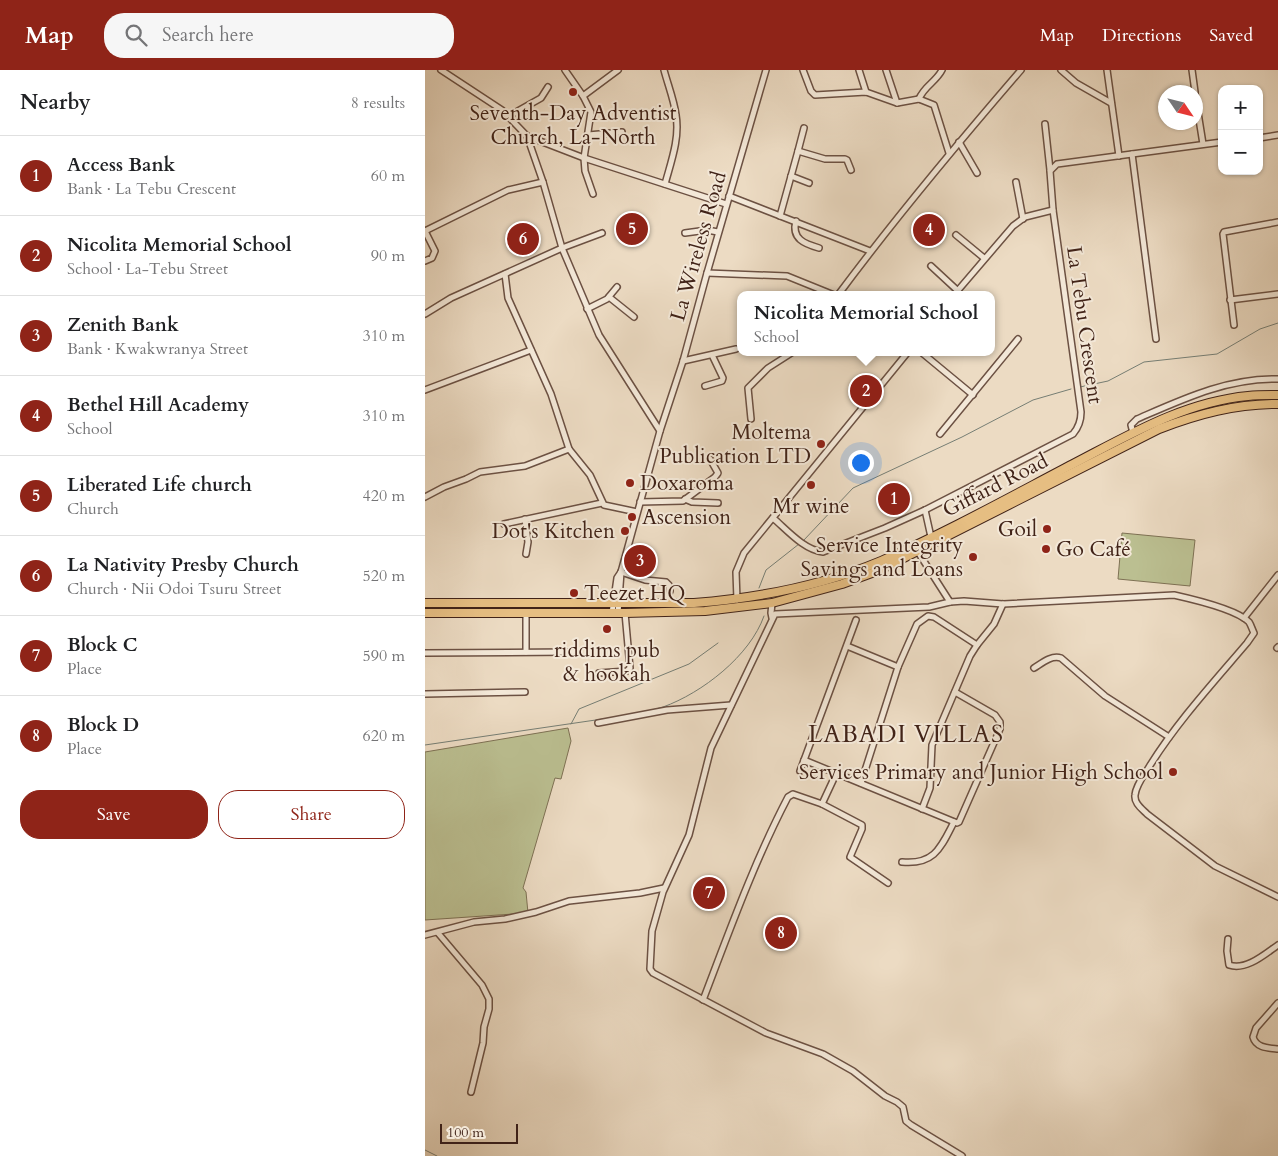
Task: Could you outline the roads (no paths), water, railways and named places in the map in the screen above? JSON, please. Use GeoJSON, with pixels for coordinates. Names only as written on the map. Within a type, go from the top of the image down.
{"type":"FeatureCollection","features":[{"type":"Feature","properties":{"kind":"main road","name":"Giffard Road"},"geometry":{"type":"LineString","coordinates":[[425,603],[694,603],[737,600],[799,589],[880,561],[931,537],[1157,421],[1209,403],[1248,396],[1278,395]]}},
{"type":"Feature","properties":{"kind":"main road","name":"Giffard Road"},"geometry":{"type":"LineString","coordinates":[[425,613],[705,611],[772,603],[841,584],[880,570],[1159,429],[1193,416],[1233,406],[1278,404]]}},
{"type":"Feature","properties":{"kind":"street"},"geometry":{"type":"LineString","coordinates":[[441,70],[481,95],[509,116],[527,136],[543,182],[562,248],[587,309],[611,355],[660,431]]}},
{"type":"Feature","properties":{"kind":"street"},"geometry":{"type":"LineString","coordinates":[[565,70],[583,96],[591,112],[584,158],[585,171],[593,194]]}},
{"type":"Feature","properties":{"kind":"street"},"geometry":{"type":"LineString","coordinates":[[583,96],[618,70]]}},
{"type":"Feature","properties":{"kind":"street"},"geometry":{"type":"LineString","coordinates":[[664,70],[677,116],[677,134],[673,158],[665,184]]}},
{"type":"Feature","properties":{"kind":"street","name":"La Wireless Road"},"geometry":{"type":"LineString","coordinates":[[599,673],[627,671],[630,668],[615,603],[621,572],[660,431],[683,360],[718,232],[766,70]]}},
{"type":"Feature","properties":{"kind":"street"},"geometry":{"type":"LineString","coordinates":[[803,70],[811,91],[815,95],[866,92],[897,103],[919,98],[935,107],[949,153]]}},
{"type":"Feature","properties":{"kind":"street"},"geometry":{"type":"LineString","coordinates":[[859,70],[866,92]]}},
{"type":"Feature","properties":{"kind":"street"},"geometry":{"type":"LineString","coordinates":[[886,70],[897,103]]}},
{"type":"Feature","properties":{"kind":"street"},"geometry":{"type":"LineString","coordinates":[[919,98],[921,92],[936,80],[942,70]]}},
{"type":"Feature","properties":{"kind":"street"},"geometry":{"type":"LineString","coordinates":[[841,291],[870,251],[949,153],[1021,70]]}},
{"type":"Feature","properties":{"kind":"street"},"geometry":{"type":"LineString","coordinates":[[1061,70],[1076,83],[1111,103]]}},
{"type":"Feature","properties":{"kind":"street"},"geometry":{"type":"LineString","coordinates":[[1107,70],[1119,156]]}},
{"type":"Feature","properties":{"kind":"street"},"geometry":{"type":"LineString","coordinates":[[1192,70],[1194,85]]}},
{"type":"Feature","properties":{"kind":"street"},"geometry":{"type":"LineString","coordinates":[[509,116],[541,98],[547,87]]}},
{"type":"Feature","properties":{"kind":"street"},"geometry":{"type":"LineString","coordinates":[[958,291],[1013,226],[1023,218],[1053,210],[1045,124]]}},
{"type":"Feature","properties":{"kind":"street"},"geometry":{"type":"LineString","coordinates":[[780,216],[804,128]]}},
{"type":"Feature","properties":{"kind":"street"},"geometry":{"type":"LineString","coordinates":[[1201,130],[1203,144]]}},
{"type":"Feature","properties":{"kind":"street"},"geometry":{"type":"LineString","coordinates":[[588,135],[622,132]]}},
{"type":"Feature","properties":{"kind":"street"},"geometry":{"type":"LineString","coordinates":[[1263,137],[1278,135]]}},
{"type":"Feature","properties":{"kind":"street"},"geometry":{"type":"LineString","coordinates":[[527,136],[584,158],[727,204]]}},
{"type":"Feature","properties":{"kind":"street"},"geometry":{"type":"LineString","coordinates":[[959,142],[977,173]]}},
{"type":"Feature","properties":{"kind":"street"},"geometry":{"type":"LineString","coordinates":[[1050,171],[1057,164],[1218,142]]}},
{"type":"Feature","properties":{"kind":"street"},"geometry":{"type":"LineString","coordinates":[[798,151],[825,159],[845,159],[851,170]]}},
{"type":"Feature","properties":{"kind":"street"},"geometry":{"type":"LineString","coordinates":[[1132,154],[1156,339]]}},
{"type":"Feature","properties":{"kind":"street"},"geometry":{"type":"LineString","coordinates":[[791,176],[809,183]]}},
{"type":"Feature","properties":{"kind":"street"},"geometry":{"type":"LineString","coordinates":[[425,261],[432,258],[435,252],[425,231],[513,188],[543,182]]}},
{"type":"Feature","properties":{"kind":"street"},"geometry":{"type":"LineString","coordinates":[[1016,182],[1023,218]]}},
{"type":"Feature","properties":{"kind":"street"},"geometry":{"type":"LineString","coordinates":[[729,196],[870,251]]}},
{"type":"Feature","properties":{"kind":"street","name":"La Tebu Crescent"},"geometry":{"type":"LineString","coordinates":[[773,518],[808,547],[815,551],[823,552],[925,510],[1073,434],[1081,420],[1081,412],[1053,210]]}},
{"type":"Feature","properties":{"kind":"street"},"geometry":{"type":"LineString","coordinates":[[796,222],[796,234],[801,242],[819,248]]}},
{"type":"Feature","properties":{"kind":"street"},"geometry":{"type":"LineString","coordinates":[[1234,325],[1223,234],[1224,232],[1278,222]]}},
{"type":"Feature","properties":{"kind":"street"},"geometry":{"type":"LineString","coordinates":[[685,233],[707,230],[718,232]]}},
{"type":"Feature","properties":{"kind":"street"},"geometry":{"type":"LineString","coordinates":[[425,314],[451,298],[562,248],[602,233]]}},
{"type":"Feature","properties":{"kind":"street"},"geometry":{"type":"LineString","coordinates":[[956,235],[984,258]]}},
{"type":"Feature","properties":{"kind":"street"},"geometry":{"type":"LineString","coordinates":[[931,266],[954,291]]}},
{"type":"Feature","properties":{"kind":"street"},"geometry":{"type":"LineString","coordinates":[[707,273],[787,276],[824,291]]}},
{"type":"Feature","properties":{"kind":"street"},"geometry":{"type":"LineString","coordinates":[[505,274],[508,298],[551,394],[569,449],[590,475],[603,504]]}},
{"type":"Feature","properties":{"kind":"street"},"geometry":{"type":"LineString","coordinates":[[587,309],[609,298],[617,287]]}},
{"type":"Feature","properties":{"kind":"street"},"geometry":{"type":"LineString","coordinates":[[1231,300],[1278,294]]}},
{"type":"Feature","properties":{"kind":"street"},"geometry":{"type":"LineString","coordinates":[[609,298],[634,317]]}},
{"type":"Feature","properties":{"kind":"street"},"geometry":{"type":"LineString","coordinates":[[940,434],[1018,339]]}},
{"type":"Feature","properties":{"kind":"street"},"geometry":{"type":"LineString","coordinates":[[683,360],[736,349]]}},
{"type":"Feature","properties":{"kind":"street"},"geometry":{"type":"LineString","coordinates":[[425,390],[531,350]]}},
{"type":"Feature","properties":{"kind":"street"},"geometry":{"type":"LineString","coordinates":[[705,386],[722,381],[723,378],[712,355]]}},
{"type":"Feature","properties":{"kind":"street"},"geometry":{"type":"LineString","coordinates":[[751,419],[748,388],[769,368],[787,356]]}},
{"type":"Feature","properties":{"kind":"street"},"geometry":{"type":"LineString","coordinates":[[737,600],[735,580],[737,567],[744,554],[905,356]]}},
{"type":"Feature","properties":{"kind":"street"},"geometry":{"type":"LineString","coordinates":[[926,356],[973,395]]}},
{"type":"Feature","properties":{"kind":"street"},"geometry":{"type":"LineString","coordinates":[[1133,433],[1131,425],[1137,420],[1197,393],[1256,378],[1278,379]]}},
{"type":"Feature","properties":{"kind":"street"},"geometry":{"type":"LineString","coordinates":[[425,497],[480,472],[525,466],[569,449]]}},
{"type":"Feature","properties":{"kind":"street"},"geometry":{"type":"LineString","coordinates":[[640,502],[680,502],[685,499],[718,473],[710,459]]}},
{"type":"Feature","properties":{"kind":"street"},"geometry":{"type":"LineString","coordinates":[[685,499],[692,502],[718,503]]}},
{"type":"Feature","properties":{"kind":"street"},"geometry":{"type":"LineString","coordinates":[[504,524],[603,504],[637,512]]}},
{"type":"Feature","properties":{"kind":"street"},"geometry":{"type":"LineString","coordinates":[[925,510],[931,537]]}},
{"type":"Feature","properties":{"kind":"street"},"geometry":{"type":"LineString","coordinates":[[525,519],[528,542],[526,554]]}},
{"type":"Feature","properties":{"kind":"street"},"geometry":{"type":"LineString","coordinates":[[918,552],[950,602]]}},
{"type":"Feature","properties":{"kind":"street"},"geometry":{"type":"LineString","coordinates":[[621,572],[645,580],[665,582],[669,585],[670,591],[665,603]]}},
{"type":"Feature","properties":{"kind":"street"},"geometry":{"type":"LineString","coordinates":[[1244,618],[1278,574]]}},
{"type":"Feature","properties":{"kind":"street"},"geometry":{"type":"LineString","coordinates":[[962,1156],[911,1125],[907,1121],[903,1107],[885,1096],[862,1076],[823,1054],[766,1033],[650,970],[652,931],[664,888],[689,835],[707,759],[731,704],[777,612],[929,607],[964,601],[1003,604],[1174,595],[1212,605],[1244,618],[1250,624],[1254,633],[1244,648],[1182,719],[1169,737],[1147,771],[1136,792],[1135,800],[1138,806],[1215,866],[1278,898]]}},
{"type":"Feature","properties":{"kind":"street"},"geometry":{"type":"LineString","coordinates":[[772,603],[771,613],[773,618]]}},
{"type":"Feature","properties":{"kind":"street"},"geometry":{"type":"LineString","coordinates":[[922,809],[929,788],[932,745],[970,656],[994,624],[1003,604]]}},
{"type":"Feature","properties":{"kind":"street"},"geometry":{"type":"LineString","coordinates":[[525,652],[526,613]]}},
{"type":"Feature","properties":{"kind":"street"},"geometry":{"type":"LineString","coordinates":[[861,783],[898,667],[917,624],[928,616],[934,617],[977,645]]}},
{"type":"Feature","properties":{"kind":"street"},"geometry":{"type":"LineString","coordinates":[[800,771],[856,620]]}},
{"type":"Feature","properties":{"kind":"street"},"geometry":{"type":"LineString","coordinates":[[847,646],[898,667]]}},
{"type":"Feature","properties":{"kind":"street"},"geometry":{"type":"LineString","coordinates":[[425,653],[572,652]]}},
{"type":"Feature","properties":{"kind":"street"},"geometry":{"type":"LineString","coordinates":[[1034,668],[1046,660],[1057,656],[1061,658],[1105,696],[1169,737]]}},
{"type":"Feature","properties":{"kind":"street"},"geometry":{"type":"LineString","coordinates":[[425,694],[525,692]]}},
{"type":"Feature","properties":{"kind":"street"},"geometry":{"type":"LineString","coordinates":[[804,760],[957,823],[961,820],[1000,729],[995,714],[955,692]]}},
{"type":"Feature","properties":{"kind":"street"},"geometry":{"type":"LineString","coordinates":[[598,724],[667,710],[731,704]]}},
{"type":"Feature","properties":{"kind":"street"},"geometry":{"type":"LineString","coordinates":[[822,804],[836,774]]}},
{"type":"Feature","properties":{"kind":"street"},"geometry":{"type":"LineString","coordinates":[[703,1000],[737,910],[773,825],[788,797],[793,794],[822,804],[862,825],[863,829],[850,857],[888,883]]}},
{"type":"Feature","properties":{"kind":"street"},"geometry":{"type":"LineString","coordinates":[[902,862],[916,863],[937,853],[954,822]]}},
{"type":"Feature","properties":{"kind":"street"},"geometry":{"type":"LineString","coordinates":[[425,935],[474,922],[505,919],[535,912],[569,901],[640,893],[664,888]]}},
{"type":"Feature","properties":{"kind":"street"},"geometry":{"type":"LineString","coordinates":[[438,933],[468,967],[489,998],[483,1043],[471,1092]]}},
{"type":"Feature","properties":{"kind":"street"},"geometry":{"type":"LineString","coordinates":[[1228,939],[1229,965],[1236,967],[1253,962],[1278,945]]}},
{"type":"Feature","properties":{"kind":"street"},"geometry":{"type":"LineString","coordinates":[[1278,1003],[1257,1028],[1253,1037],[1257,1044],[1265,1048],[1278,1049]]}},
{"type":"Feature","properties":{"kind":"waterway"},"geometry":{"type":"LineString","coordinates":[[1080,387],[1108,381],[1144,362],[1217,354],[1260,329],[1278,323]]}},
{"type":"Feature","properties":{"kind":"waterway"},"geometry":{"type":"LineString","coordinates":[[804,540],[853,488],[962,437],[1033,400],[1071,389]]}},
{"type":"Feature","properties":{"kind":"waterway"},"geometry":{"type":"LineString","coordinates":[[759,588],[766,570],[799,544]]}},
{"type":"Feature","properties":{"kind":"waterway"},"geometry":{"type":"LineString","coordinates":[[636,713],[653,710],[678,701],[708,683],[736,659],[748,645],[764,616]]}},
{"type":"Feature","properties":{"kind":"waterway"},"geometry":{"type":"LineString","coordinates":[[571,724],[579,709],[689,664],[718,643]]}},
{"type":"Feature","properties":{"kind":"waterway"},"geometry":{"type":"LineString","coordinates":[[425,745],[623,716]]}},
{"type":"Feature","properties":{"kind":"waterway"},"geometry":{"type":"LineString","coordinates":[[425,1150],[437,1156]]}},
{"type":"Feature","properties":{"kind":"place","name":"Seventh-Day Adventist Church, La-North"},"geometry":{"type":"Point","coordinates":[573,92]}},
{"type":"Feature","properties":{"kind":"place","name":"Liberated Life church"},"geometry":{"type":"Point","coordinates":[632,229]}},
{"type":"Feature","properties":{"kind":"place","name":"Bethel Hill Academy"},"geometry":{"type":"Point","coordinates":[929,230]}},
{"type":"Feature","properties":{"kind":"place","name":"La Nativity Presby Church"},"geometry":{"type":"Point","coordinates":[523,239]}},
{"type":"Feature","properties":{"kind":"place","name":"Nicolita Memorial School"},"geometry":{"type":"Point","coordinates":[866,391]}},
{"type":"Feature","properties":{"kind":"place","name":"Moltema Publication LTD"},"geometry":{"type":"Point","coordinates":[821,444]}},
{"type":"Feature","properties":{"kind":"place","name":"Doxaroma"},"geometry":{"type":"Point","coordinates":[630,483]}},
{"type":"Feature","properties":{"kind":"place","name":"Mr wine"},"geometry":{"type":"Point","coordinates":[811,485]}},
{"type":"Feature","properties":{"kind":"place","name":"Access Bank"},"geometry":{"type":"Point","coordinates":[894,499]}},
{"type":"Feature","properties":{"kind":"place","name":"Ascension"},"geometry":{"type":"Point","coordinates":[632,517]}},
{"type":"Feature","properties":{"kind":"place","name":"Goil"},"geometry":{"type":"Point","coordinates":[1047,529]}},
{"type":"Feature","properties":{"kind":"place","name":"Dot's Kitchen"},"geometry":{"type":"Point","coordinates":[625,531]}},
{"type":"Feature","properties":{"kind":"place","name":"Go Café"},"geometry":{"type":"Point","coordinates":[1046,549]}},
{"type":"Feature","properties":{"kind":"place","name":"Service Integrity Savings and Loans"},"geometry":{"type":"Point","coordinates":[973,557]}},
{"type":"Feature","properties":{"kind":"place","name":"Zenith Bank"},"geometry":{"type":"Point","coordinates":[640,561]}},
{"type":"Feature","properties":{"kind":"place","name":"Teezet HQ"},"geometry":{"type":"Point","coordinates":[574,593]}},
{"type":"Feature","properties":{"kind":"place","name":"riddims pub & hookah"},"geometry":{"type":"Point","coordinates":[607,629]}},
{"type":"Feature","properties":{"kind":"place","name":"Services Primary and Junior High School"},"geometry":{"type":"Point","coordinates":[1173,772]}},
{"type":"Feature","properties":{"kind":"place","name":"Block C"},"geometry":{"type":"Point","coordinates":[709,893]}},
{"type":"Feature","properties":{"kind":"place","name":"Block D"},"geometry":{"type":"Point","coordinates":[781,933]}},
{"type":"Feature","properties":{"kind":"district","name":"LABADI VILLAS"},"geometry":{"type":"Point","coordinates":[906,734]}}]}
